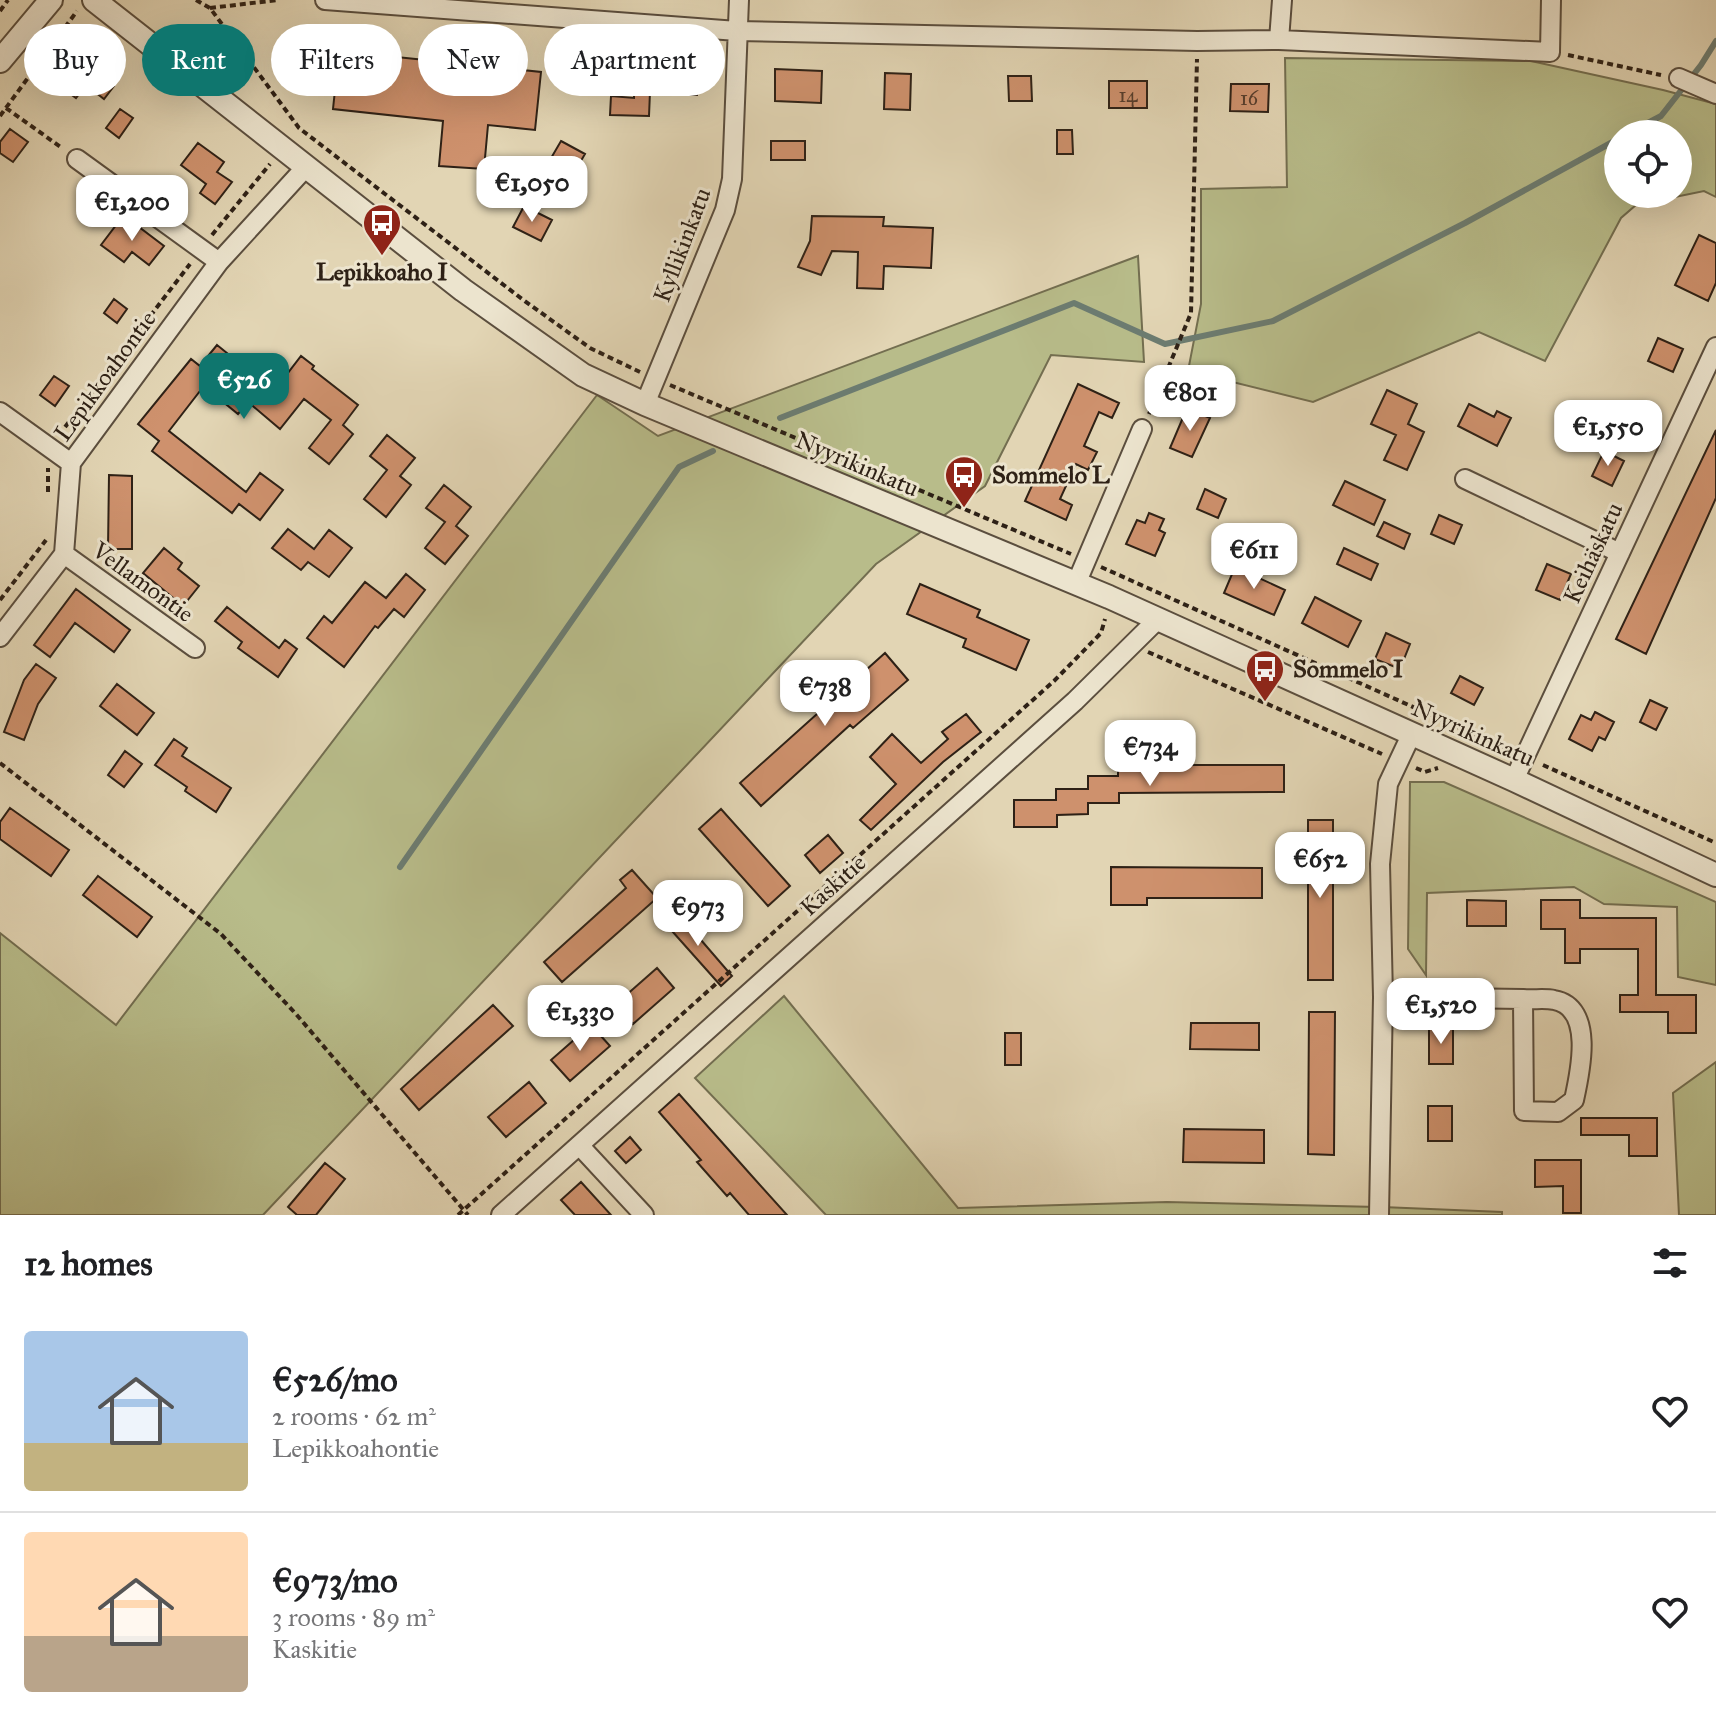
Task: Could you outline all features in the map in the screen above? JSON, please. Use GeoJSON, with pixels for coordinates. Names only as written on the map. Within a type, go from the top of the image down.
{"type":"FeatureCollection","features":[{"type":"Feature","properties":{"kind":"street"},"geometry":{"type":"LineString","coordinates":[[0,61],[51,0]]}},
{"type":"Feature","properties":{"kind":"street","name":"Nyyrikinkatu"},"geometry":{"type":"LineString","coordinates":[[94,0],[463,290],[583,375],[645,404],[1109,597],[1412,733],[1716,875]]}},
{"type":"Feature","properties":{"kind":"street"},"geometry":{"type":"LineString","coordinates":[[325,0],[737,31],[1279,40],[1550,52],[1551,0]]}},
{"type":"Feature","properties":{"kind":"street","name":"Kyllikinkatu"},"geometry":{"type":"LineString","coordinates":[[645,404],[725,210],[732,179],[739,0]]}},
{"type":"Feature","properties":{"kind":"street"},"geometry":{"type":"LineString","coordinates":[[1279,40],[1282,0]]}},
{"type":"Feature","properties":{"kind":"street"},"geometry":{"type":"LineString","coordinates":[[1679,78],[1716,94]]}},
{"type":"Feature","properties":{"kind":"street"},"geometry":{"type":"LineString","coordinates":[[77,159],[219,262]]}},
{"type":"Feature","properties":{"kind":"street","name":"Lepikkoahontie"},"geometry":{"type":"LineString","coordinates":[[64,554],[71,463],[219,262],[305,168]]}},
{"type":"Feature","properties":{"kind":"street","name":"Keihäskatu"},"geometry":{"type":"LineString","coordinates":[[1514,780],[1716,347]]}},
{"type":"Feature","properties":{"kind":"street"},"geometry":{"type":"LineString","coordinates":[[0,412],[71,463]]}},
{"type":"Feature","properties":{"kind":"street"},"geometry":{"type":"LineString","coordinates":[[1076,584],[1142,429]]}},
{"type":"Feature","properties":{"kind":"street"},"geometry":{"type":"LineString","coordinates":[[1465,479],[1620,553]]}},
{"type":"Feature","properties":{"kind":"street"},"geometry":{"type":"LineString","coordinates":[[0,637],[64,554]]}},
{"type":"Feature","properties":{"kind":"street","name":"Vellamontie"},"geometry":{"type":"LineString","coordinates":[[64,554],[195,648]]}},
{"type":"Feature","properties":{"kind":"street","name":"Kaskitie"},"geometry":{"type":"LineString","coordinates":[[501,1215],[1133,646],[1157,620]]}},
{"type":"Feature","properties":{"kind":"street"},"geometry":{"type":"LineString","coordinates":[[1379,1215],[1383,997],[1380,864],[1388,784],[1412,733]]}},
{"type":"Feature","properties":{"kind":"street"},"geometry":{"type":"LineString","coordinates":[[1383,997],[1523,999],[1556,1000],[1571,1008],[1581,1031],[1582,1060],[1574,1100],[1558,1112],[1524,1111],[1523,999]]}},
{"type":"Feature","properties":{"kind":"street"},"geometry":{"type":"LineString","coordinates":[[579,1145],[644,1215]]}},
{"type":"Feature","properties":{"kind":"path"},"geometry":{"type":"LineString","coordinates":[[0,11],[8,0]]}},
{"type":"Feature","properties":{"kind":"path"},"geometry":{"type":"LineString","coordinates":[[0,116],[85,0]]}},
{"type":"Feature","properties":{"kind":"path"},"geometry":{"type":"LineString","coordinates":[[196,0],[210,8],[299,128],[578,340],[654,380],[1114,573],[1716,843]]}},
{"type":"Feature","properties":{"kind":"path"},"geometry":{"type":"LineString","coordinates":[[210,8],[278,0]]}},
{"type":"Feature","properties":{"kind":"path"},"geometry":{"type":"LineString","coordinates":[[1142,429],[1191,313],[1197,41]]}},
{"type":"Feature","properties":{"kind":"path"},"geometry":{"type":"LineString","coordinates":[[1550,52],[1679,78]]}},
{"type":"Feature","properties":{"kind":"path"},"geometry":{"type":"LineString","coordinates":[[6,108],[77,159]]}},
{"type":"Feature","properties":{"kind":"path"},"geometry":{"type":"LineString","coordinates":[[458,1215],[1054,681],[1101,633],[1114,573]]}},
{"type":"Feature","properties":{"kind":"path"},"geometry":{"type":"LineString","coordinates":[[1101,633],[1397,761]]}},
{"type":"Feature","properties":{"kind":"path"},"geometry":{"type":"LineString","coordinates":[[0,763],[221,934],[296,1014],[468,1215]]}},
{"type":"Feature","properties":{"kind":"green space"},"geometry":{"type":"Polygon","coordinates":[[[1285,58],[1531,61],[1716,104],[1716,197],[1704,191],[1692,193],[1692,120],[1604,120],[1604,208],[1633,208],[1621,218],[1545,361],[1479,332],[1313,402],[1188,371],[1201,304],[1201,189],[1287,187],[1285,58]]]}},
{"type":"Feature","properties":{"kind":"green space"},"geometry":{"type":"Polygon","coordinates":[[[1138,256],[1144,362],[1051,355],[985,486],[876,564],[263,1215],[0,1215],[0,933],[116,1025],[597,395],[658,436],[1138,256]]]}},
{"type":"Feature","properties":{"kind":"green space"},"geometry":{"type":"Polygon","coordinates":[[[1410,782],[1444,782],[1716,902],[1716,985],[1678,977],[1677,907],[1604,904],[1574,887],[1427,893],[1426,975],[1408,949],[1410,782]]]}},
{"type":"Feature","properties":{"kind":"green space"},"geometry":{"type":"Polygon","coordinates":[[[784,996],[958,1208],[1167,1202],[1377,1207],[1376,1215],[826,1215],[695,1078],[784,996]]]}},
{"type":"Feature","properties":{"kind":"green space"},"geometry":{"type":"Polygon","coordinates":[[[1716,1062],[1716,1215],[1679,1215],[1673,1093],[1716,1062]]]}},
{"type":"Feature","properties":{"kind":"green space"},"geometry":{"type":"Polygon","coordinates":[[[1382,1207],[1502,1212],[1502,1215],[1382,1215],[1382,1207]]]}},
{"type":"Feature","properties":{"kind":"building"},"geometry":{"type":"Polygon","coordinates":[[[402,58],[418,59],[418,96],[528,96],[528,71],[541,72],[535,130],[488,125],[484,169],[439,166],[443,121],[333,109],[334,96],[402,96],[402,58]]]}},
{"type":"Feature","properties":{"kind":"building"},"geometry":{"type":"Polygon","coordinates":[[[775,69],[822,71],[821,103],[775,101],[775,69]]]}},
{"type":"Feature","properties":{"kind":"building"},"geometry":{"type":"Polygon","coordinates":[[[885,73],[911,74],[910,110],[884,109],[885,73]]]}},
{"type":"Feature","properties":{"kind":"building"},"geometry":{"type":"Polygon","coordinates":[[[1008,76],[1031,76],[1032,101],[1009,101],[1008,76]]]}},
{"type":"Feature","properties":{"kind":"building"},"geometry":{"type":"Polygon","coordinates":[[[1109,81],[1147,81],[1147,108],[1109,108],[1109,81]]]}},
{"type":"Feature","properties":{"kind":"building"},"geometry":{"type":"Polygon","coordinates":[[[1231,84],[1269,84],[1268,112],[1230,111],[1231,84]]]}},
{"type":"Feature","properties":{"kind":"building"},"geometry":{"type":"Polygon","coordinates":[[[611,96],[650,96],[649,116],[610,115],[611,96]]]}},
{"type":"Feature","properties":{"kind":"building"},"geometry":{"type":"Polygon","coordinates":[[[120,109],[133,118],[119,138],[106,128],[120,109]]]}},
{"type":"Feature","properties":{"kind":"building"},"geometry":{"type":"Polygon","coordinates":[[[10,129],[28,142],[13,162],[0,153],[0,142],[10,129]]]}},
{"type":"Feature","properties":{"kind":"building"},"geometry":{"type":"Polygon","coordinates":[[[1057,130],[1072,130],[1073,154],[1057,154],[1057,130]]]}},
{"type":"Feature","properties":{"kind":"building"},"geometry":{"type":"Polygon","coordinates":[[[561,141],[585,154],[571,178],[547,165],[561,141]]]}},
{"type":"Feature","properties":{"kind":"building"},"geometry":{"type":"Polygon","coordinates":[[[771,141],[805,141],[805,160],[771,160],[771,141]]]}},
{"type":"Feature","properties":{"kind":"building"},"geometry":{"type":"Polygon","coordinates":[[[198,143],[224,162],[217,172],[232,182],[215,204],[200,193],[206,184],[181,165],[198,143]]]}},
{"type":"Feature","properties":{"kind":"building"},"geometry":{"type":"Polygon","coordinates":[[[524,206],[552,220],[541,241],[513,227],[524,206]]]}},
{"type":"Feature","properties":{"kind":"building"},"geometry":{"type":"Polygon","coordinates":[[[812,216],[884,217],[883,226],[933,228],[931,268],[884,266],[883,289],[857,288],[858,252],[832,251],[821,275],[798,267],[810,241],[812,216]]]}},
{"type":"Feature","properties":{"kind":"building"},"geometry":{"type":"Polygon","coordinates":[[[120,220],[132,229],[135,224],[164,246],[149,265],[132,252],[124,262],[101,245],[120,220]]]}},
{"type":"Feature","properties":{"kind":"building"},"geometry":{"type":"Polygon","coordinates":[[[1699,235],[1716,243],[1716,283],[1708,301],[1675,285],[1699,235]]]}},
{"type":"Feature","properties":{"kind":"building"},"geometry":{"type":"Polygon","coordinates":[[[114,299],[127,309],[117,323],[104,313],[114,299]]]}},
{"type":"Feature","properties":{"kind":"building"},"geometry":{"type":"Polygon","coordinates":[[[1658,338],[1683,349],[1673,372],[1648,361],[1658,338]]]}},
{"type":"Feature","properties":{"kind":"building"},"geometry":{"type":"Polygon","coordinates":[[[217,345],[274,391],[301,356],[314,366],[312,369],[358,405],[343,425],[353,434],[329,464],[309,448],[331,420],[304,399],[280,429],[248,402],[238,414],[206,388],[200,391],[169,431],[246,492],[260,473],[283,490],[260,520],[239,504],[232,513],[152,451],[159,441],[138,424],[191,359],[200,366],[217,345]]]}},
{"type":"Feature","properties":{"kind":"building"},"geometry":{"type":"Polygon","coordinates":[[[54,376],[69,386],[55,406],[40,395],[54,376]]]}},
{"type":"Feature","properties":{"kind":"building"},"geometry":{"type":"Polygon","coordinates":[[[1078,384],[1119,403],[1112,418],[1099,412],[1084,446],[1097,452],[1088,470],[1076,464],[1060,499],[1072,505],[1066,520],[1025,501],[1078,384]]]}},
{"type":"Feature","properties":{"kind":"building"},"geometry":{"type":"Polygon","coordinates":[[[1387,390],[1417,404],[1408,424],[1424,432],[1407,470],[1384,460],[1396,435],[1371,424],[1387,390]]]}},
{"type":"Feature","properties":{"kind":"building"},"geometry":{"type":"Polygon","coordinates":[[[1469,404],[1494,417],[1497,411],[1511,418],[1497,446],[1458,426],[1469,404]]]}},
{"type":"Feature","properties":{"kind":"building"},"geometry":{"type":"Polygon","coordinates":[[[1187,408],[1210,418],[1192,457],[1170,448],[1187,408]]]}},
{"type":"Feature","properties":{"kind":"building"},"geometry":{"type":"Polygon","coordinates":[[[1716,430],[1716,498],[1646,654],[1616,639],[1716,430]]]}},
{"type":"Feature","properties":{"kind":"building"},"geometry":{"type":"Polygon","coordinates":[[[387,435],[415,458],[400,476],[411,485],[386,517],[364,499],[387,470],[370,456],[387,435]]]}},
{"type":"Feature","properties":{"kind":"building"},"geometry":{"type":"Polygon","coordinates":[[[1604,451],[1624,461],[1612,486],[1592,476],[1604,451]]]}},
{"type":"Feature","properties":{"kind":"building"},"geometry":{"type":"Polygon","coordinates":[[[109,475],[132,476],[132,549],[108,549],[109,475]]]}},
{"type":"Feature","properties":{"kind":"building"},"geometry":{"type":"Polygon","coordinates":[[[1345,481],[1385,500],[1374,525],[1333,505],[1345,481]]]}},
{"type":"Feature","properties":{"kind":"building"},"geometry":{"type":"Polygon","coordinates":[[[444,485],[471,507],[456,526],[468,536],[445,564],[425,548],[445,522],[426,508],[444,485]]]}},
{"type":"Feature","properties":{"kind":"building"},"geometry":{"type":"Polygon","coordinates":[[[1205,489],[1226,499],[1218,518],[1197,509],[1205,489]]]}},
{"type":"Feature","properties":{"kind":"building"},"geometry":{"type":"Polygon","coordinates":[[[1149,513],[1164,519],[1159,530],[1165,533],[1155,556],[1126,544],[1137,520],[1145,523],[1149,513]]]}},
{"type":"Feature","properties":{"kind":"building"},"geometry":{"type":"Polygon","coordinates":[[[1439,515],[1462,525],[1454,544],[1431,534],[1439,515]]]}},
{"type":"Feature","properties":{"kind":"building"},"geometry":{"type":"Polygon","coordinates":[[[1384,522],[1410,534],[1404,549],[1377,536],[1384,522]]]}},
{"type":"Feature","properties":{"kind":"building"},"geometry":{"type":"Polygon","coordinates":[[[288,529],[314,549],[329,530],[352,548],[329,577],[308,562],[301,570],[272,548],[288,529]]]}},
{"type":"Feature","properties":{"kind":"building"},"geometry":{"type":"Polygon","coordinates":[[[164,548],[182,563],[178,569],[199,586],[183,606],[143,573],[164,548]]]}},
{"type":"Feature","properties":{"kind":"building"},"geometry":{"type":"Polygon","coordinates":[[[1344,548],[1378,564],[1371,580],[1337,564],[1344,548]]]}},
{"type":"Feature","properties":{"kind":"building"},"geometry":{"type":"Polygon","coordinates":[[[1547,564],[1571,574],[1560,600],[1536,590],[1547,564]]]}},
{"type":"Feature","properties":{"kind":"building"},"geometry":{"type":"Polygon","coordinates":[[[1235,567],[1285,590],[1274,615],[1224,593],[1235,567]]]}},
{"type":"Feature","properties":{"kind":"building"},"geometry":{"type":"Polygon","coordinates":[[[406,574],[425,590],[404,617],[394,609],[378,628],[375,626],[344,667],[307,638],[324,616],[332,623],[365,582],[386,598],[406,574]]]}},
{"type":"Feature","properties":{"kind":"building"},"geometry":{"type":"Polygon","coordinates":[[[920,584],[980,610],[977,617],[1029,640],[1016,670],[963,647],[966,639],[907,614],[920,584]]]}},
{"type":"Feature","properties":{"kind":"building"},"geometry":{"type":"Polygon","coordinates":[[[76,589],[130,630],[114,652],[75,623],[50,657],[34,645],[76,589]]]}},
{"type":"Feature","properties":{"kind":"building"},"geometry":{"type":"Polygon","coordinates":[[[1315,597],[1361,621],[1348,647],[1302,623],[1315,597]]]}},
{"type":"Feature","properties":{"kind":"building"},"geometry":{"type":"Polygon","coordinates":[[[227,607],[279,648],[285,640],[297,649],[278,677],[238,648],[242,642],[215,621],[227,607]]]}},
{"type":"Feature","properties":{"kind":"building"},"geometry":{"type":"Polygon","coordinates":[[[1386,633],[1410,644],[1400,669],[1375,659],[1386,633]]]}},
{"type":"Feature","properties":{"kind":"building"},"geometry":{"type":"Polygon","coordinates":[[[885,653],[908,680],[853,728],[850,725],[761,806],[740,783],[885,653]]]}},
{"type":"Feature","properties":{"kind":"building"},"geometry":{"type":"Polygon","coordinates":[[[36,664],[56,678],[38,704],[24,740],[4,732],[24,680],[36,664]]]}},
{"type":"Feature","properties":{"kind":"building"},"geometry":{"type":"Polygon","coordinates":[[[1460,676],[1483,688],[1474,705],[1451,693],[1460,676]]]}},
{"type":"Feature","properties":{"kind":"building"},"geometry":{"type":"Polygon","coordinates":[[[117,684],[154,713],[137,735],[100,706],[117,684]]]}},
{"type":"Feature","properties":{"kind":"building"},"geometry":{"type":"Polygon","coordinates":[[[1650,700],[1667,708],[1656,730],[1640,722],[1650,700]]]}},
{"type":"Feature","properties":{"kind":"building"},"geometry":{"type":"Polygon","coordinates":[[[1595,712],[1614,722],[1605,740],[1599,737],[1592,751],[1569,739],[1581,715],[1591,720],[1595,712]]]}},
{"type":"Feature","properties":{"kind":"building"},"geometry":{"type":"Polygon","coordinates":[[[966,714],[981,732],[943,762],[871,830],[860,820],[896,784],[870,757],[892,734],[921,763],[948,739],[942,732],[966,714]]]}},
{"type":"Feature","properties":{"kind":"building"},"geometry":{"type":"Polygon","coordinates":[[[174,739],[187,748],[182,756],[231,788],[216,812],[155,765],[174,739]]]}},
{"type":"Feature","properties":{"kind":"building"},"geometry":{"type":"Polygon","coordinates":[[[125,751],[142,764],[124,787],[108,775],[125,751]]]}},
{"type":"Feature","properties":{"kind":"building"},"geometry":{"type":"Polygon","coordinates":[[[1118,765],[1284,765],[1284,792],[1119,793],[1119,803],[1088,803],[1088,814],[1057,815],[1057,827],[1014,827],[1014,800],[1056,800],[1056,789],[1088,789],[1088,776],[1118,776],[1118,765]]]}},
{"type":"Feature","properties":{"kind":"building"},"geometry":{"type":"Polygon","coordinates":[[[10,808],[69,850],[51,876],[0,839],[0,822],[10,808]]]}},
{"type":"Feature","properties":{"kind":"building"},"geometry":{"type":"Polygon","coordinates":[[[721,809],[790,886],[768,906],[699,829],[721,809]]]}},
{"type":"Feature","properties":{"kind":"building"},"geometry":{"type":"Polygon","coordinates":[[[1308,820],[1333,820],[1333,980],[1308,980],[1308,820]]]}},
{"type":"Feature","properties":{"kind":"building"},"geometry":{"type":"Polygon","coordinates":[[[828,835],[843,853],[820,873],[805,855],[828,835]]]}},
{"type":"Feature","properties":{"kind":"building"},"geometry":{"type":"Polygon","coordinates":[[[1111,867],[1262,868],[1262,898],[1147,898],[1147,905],[1111,905],[1111,867]]]}},
{"type":"Feature","properties":{"kind":"building"},"geometry":{"type":"Polygon","coordinates":[[[632,870],[657,898],[562,982],[544,962],[626,888],[620,880],[632,870]]]}},
{"type":"Feature","properties":{"kind":"building"},"geometry":{"type":"Polygon","coordinates":[[[98,876],[152,917],[137,937],[83,895],[98,876]]]}},
{"type":"Feature","properties":{"kind":"building"},"geometry":{"type":"Polygon","coordinates":[[[1467,900],[1506,901],[1506,926],[1467,926],[1467,900]]]}},
{"type":"Feature","properties":{"kind":"building"},"geometry":{"type":"Polygon","coordinates":[[[1541,900],[1580,900],[1580,918],[1656,918],[1656,995],[1696,995],[1696,1033],[1668,1033],[1668,1012],[1620,1012],[1620,995],[1638,995],[1638,949],[1580,949],[1580,963],[1565,963],[1565,929],[1541,929],[1541,900]]]}},
{"type":"Feature","properties":{"kind":"building"},"geometry":{"type":"Polygon","coordinates":[[[676,911],[732,976],[721,986],[664,922],[676,911]]]}},
{"type":"Feature","properties":{"kind":"building"},"geometry":{"type":"Polygon","coordinates":[[[657,968],[674,988],[633,1024],[616,1004],[657,968]]]}},
{"type":"Feature","properties":{"kind":"building"},"geometry":{"type":"Polygon","coordinates":[[[493,1005],[513,1026],[419,1110],[401,1089],[493,1005]]]}},
{"type":"Feature","properties":{"kind":"building"},"geometry":{"type":"Polygon","coordinates":[[[1309,1012],[1335,1012],[1334,1155],[1308,1154],[1309,1012]]]}},
{"type":"Feature","properties":{"kind":"building"},"geometry":{"type":"Polygon","coordinates":[[[1191,1023],[1259,1023],[1259,1050],[1190,1049],[1191,1023]]]}},
{"type":"Feature","properties":{"kind":"building"},"geometry":{"type":"Polygon","coordinates":[[[591,1025],[610,1046],[570,1081],[551,1060],[591,1025]]]}},
{"type":"Feature","properties":{"kind":"building"},"geometry":{"type":"Polygon","coordinates":[[[1429,1029],[1453,1029],[1453,1064],[1429,1064],[1429,1029]]]}},
{"type":"Feature","properties":{"kind":"building"},"geometry":{"type":"Polygon","coordinates":[[[1005,1033],[1021,1033],[1021,1065],[1005,1065],[1005,1033]]]}},
{"type":"Feature","properties":{"kind":"building"},"geometry":{"type":"Polygon","coordinates":[[[529,1082],[546,1103],[506,1137],[488,1117],[529,1082]]]}},
{"type":"Feature","properties":{"kind":"building"},"geometry":{"type":"Polygon","coordinates":[[[679,1094],[787,1215],[749,1215],[730,1193],[727,1196],[697,1162],[701,1160],[659,1112],[679,1094]]]}},
{"type":"Feature","properties":{"kind":"building"},"geometry":{"type":"Polygon","coordinates":[[[1428,1106],[1452,1106],[1452,1141],[1428,1141],[1428,1106]]]}},
{"type":"Feature","properties":{"kind":"building"},"geometry":{"type":"Polygon","coordinates":[[[1581,1118],[1657,1118],[1657,1156],[1629,1156],[1629,1135],[1581,1135],[1581,1118]]]}},
{"type":"Feature","properties":{"kind":"building"},"geometry":{"type":"Polygon","coordinates":[[[1184,1129],[1264,1130],[1264,1163],[1183,1162],[1184,1129]]]}},
{"type":"Feature","properties":{"kind":"building"},"geometry":{"type":"Polygon","coordinates":[[[630,1137],[641,1150],[626,1163],[615,1151],[630,1137]]]}},
{"type":"Feature","properties":{"kind":"building"},"geometry":{"type":"Polygon","coordinates":[[[1535,1160],[1581,1160],[1581,1213],[1563,1213],[1563,1186],[1535,1187],[1535,1160]]]}},
{"type":"Feature","properties":{"kind":"building"},"geometry":{"type":"Polygon","coordinates":[[[325,1163],[345,1179],[316,1215],[297,1215],[288,1207],[325,1163]]]}},
{"type":"Feature","properties":{"kind":"building"},"geometry":{"type":"Polygon","coordinates":[[[581,1182],[611,1215],[575,1215],[561,1200],[581,1182]]]}},
{"type":"Feature","properties":{"kind":"waterway"},"geometry":{"type":"LineString","coordinates":[[1653,120],[1661,116],[1716,41]]}},
{"type":"Feature","properties":{"kind":"waterway"},"geometry":{"type":"LineString","coordinates":[[780,418],[1074,303],[1165,344],[1273,321],[1465,223],[1604,147]]}},
{"type":"Feature","properties":{"kind":"waterway"},"geometry":{"type":"LineString","coordinates":[[400,867],[679,467],[713,451]]}},
{"type":"Feature","properties":{"kind":"place","name":"Lepikkoaho I"},"geometry":{"type":"Point","coordinates":[382,257]}},
{"type":"Feature","properties":{"kind":"place","name":"Sommelo L"},"geometry":{"type":"Point","coordinates":[964,509]}},
{"type":"Feature","properties":{"kind":"place","name":"Sommelo I"},"geometry":{"type":"Point","coordinates":[1265,703]}}]}
